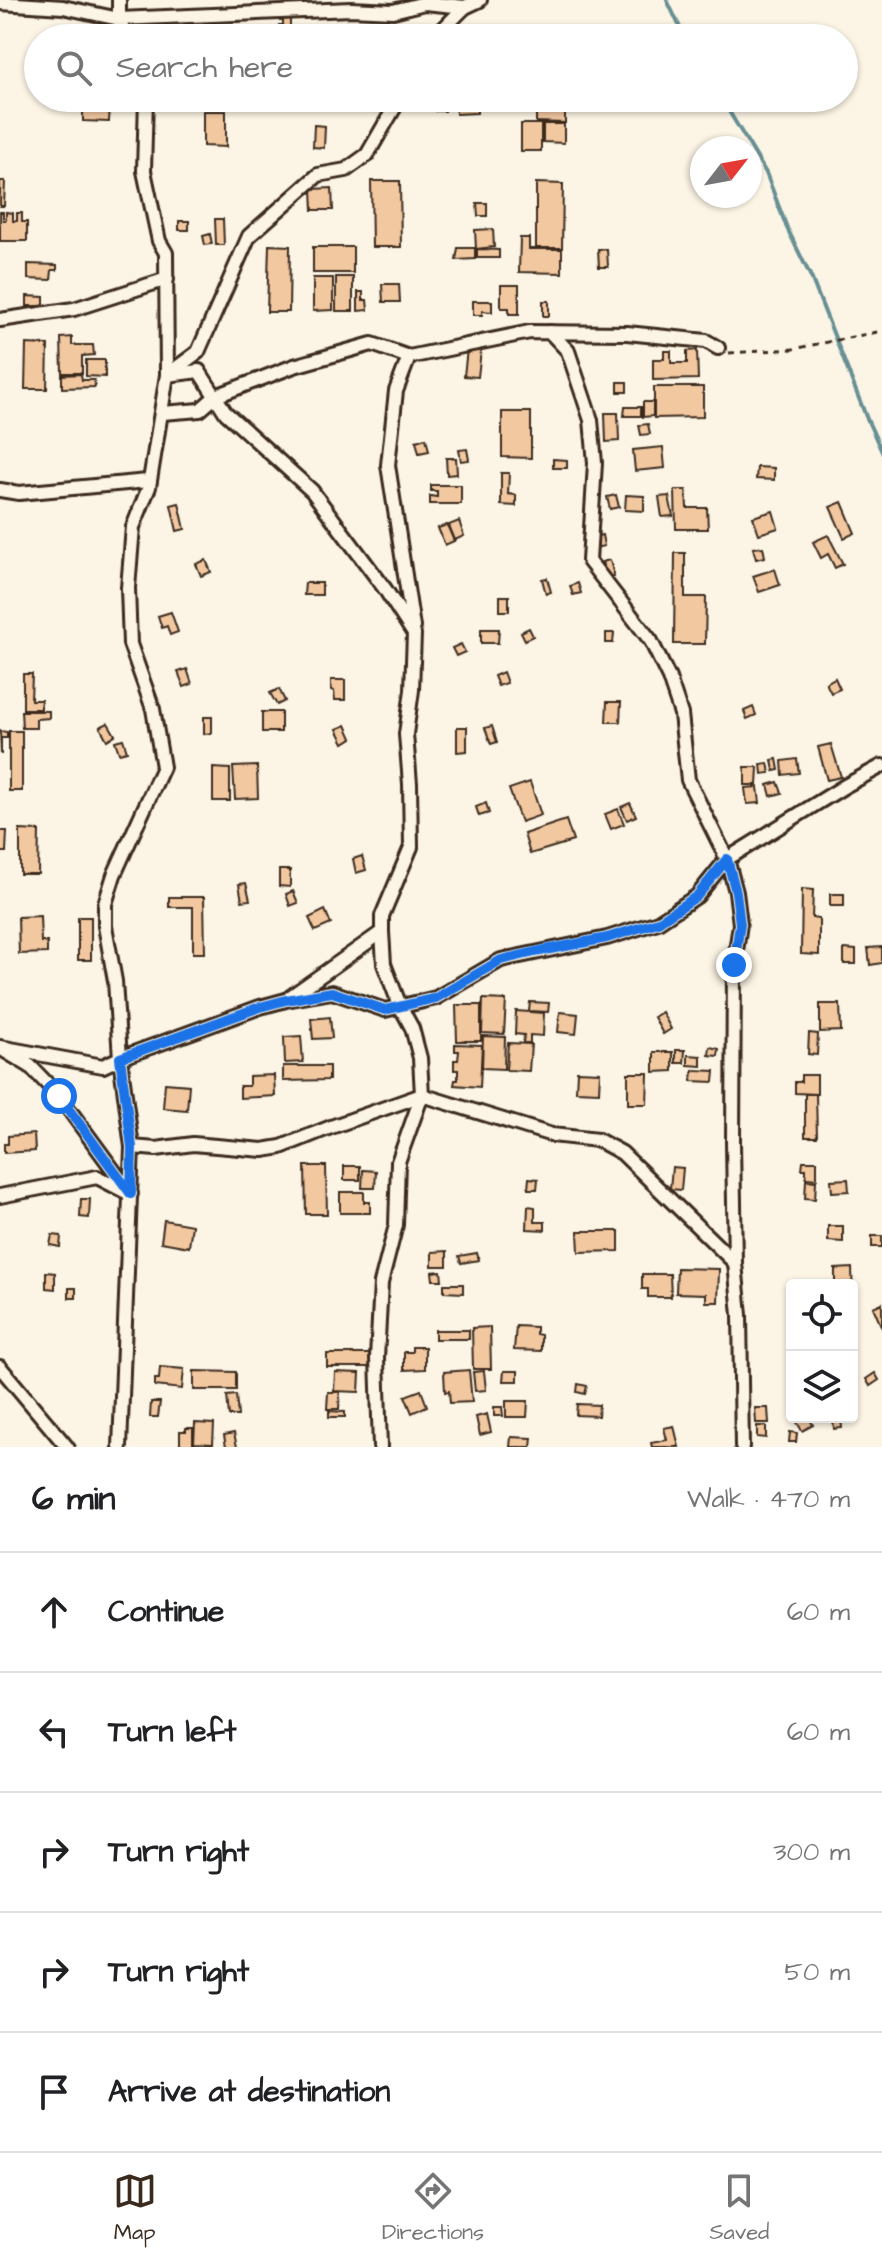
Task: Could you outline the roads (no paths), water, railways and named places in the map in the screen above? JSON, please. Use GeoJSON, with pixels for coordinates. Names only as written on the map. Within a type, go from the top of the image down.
{"type":"FeatureCollection","features":[{"type":"Feature","properties":{"kind":"street"},"geometry":{"type":"LineString","coordinates":[[119,0],[121,24]]}},
{"type":"Feature","properties":{"kind":"street"},"geometry":{"type":"LineString","coordinates":[[448,24],[465,7],[480,0]]}},
{"type":"Feature","properties":{"kind":"street"},"geometry":{"type":"LineString","coordinates":[[0,3],[63,7],[119,19],[351,9],[393,11],[425,3],[465,7]]}},
{"type":"Feature","properties":{"kind":"street"},"geometry":{"type":"LineString","coordinates":[[120,1447],[132,1147],[120,1058],[115,981],[105,926],[105,904],[114,875],[163,767],[153,709],[130,644],[128,588],[133,527],[149,487],[167,375],[166,253],[159,241],[144,171],[146,112]]}},
{"type":"Feature","properties":{"kind":"street"},"geometry":{"type":"LineString","coordinates":[[167,375],[198,352],[249,236],[318,175],[346,170],[367,155],[392,112]]}},
{"type":"Feature","properties":{"kind":"street"},"geometry":{"type":"LineString","coordinates":[[0,320],[74,309],[167,279]]}},
{"type":"Feature","properties":{"kind":"street"},"geometry":{"type":"LineString","coordinates":[[162,413],[200,410],[216,396],[294,366],[372,344],[409,357],[530,332],[550,332],[627,333],[706,341],[718,348]]}},
{"type":"Feature","properties":{"kind":"street"},"geometry":{"type":"LineString","coordinates":[[550,332],[568,351],[591,420],[595,463],[589,561],[651,641],[669,678],[681,714],[688,780],[727,859],[736,892],[740,924],[734,965],[733,1142],[742,1447]]}},
{"type":"Feature","properties":{"kind":"street"},"geometry":{"type":"LineString","coordinates":[[380,1447],[377,1358],[381,1283],[396,1225],[398,1162],[422,1095],[420,1058],[412,1028],[384,964],[382,932],[382,916],[411,847],[406,734],[412,690],[414,634],[388,465],[396,391],[409,357]]}},
{"type":"Feature","properties":{"kind":"street"},"geometry":{"type":"LineString","coordinates":[[167,375],[199,371],[226,413],[312,491],[385,589],[414,634]]}},
{"type":"Feature","properties":{"kind":"street"},"geometry":{"type":"LineString","coordinates":[[0,490],[32,492],[148,481]]}},
{"type":"Feature","properties":{"kind":"street"},"geometry":{"type":"LineString","coordinates":[[0,1047],[103,1066],[286,1000],[332,992],[385,1010],[436,998],[501,960],[607,938],[658,922],[697,896],[727,859],[882,766]]}},
{"type":"Feature","properties":{"kind":"street"},"geometry":{"type":"LineString","coordinates":[[286,1000],[382,932]]}},
{"type":"Feature","properties":{"kind":"street"},"geometry":{"type":"LineString","coordinates":[[0,1047],[30,1066],[59,1096],[131,1194]]}},
{"type":"Feature","properties":{"kind":"street"},"geometry":{"type":"LineString","coordinates":[[132,1147],[156,1149],[193,1144],[244,1149],[272,1148],[422,1095],[552,1135],[598,1140],[622,1153],[735,1263]]}},
{"type":"Feature","properties":{"kind":"street"},"geometry":{"type":"LineString","coordinates":[[0,1196],[97,1177],[131,1194]]}},
{"type":"Feature","properties":{"kind":"street"},"geometry":{"type":"LineString","coordinates":[[0,1367],[67,1447]]}},
{"type":"Feature","properties":{"kind":"waterway"},"geometry":{"type":"LineString","coordinates":[[667,0],[678,24]]}},
{"type":"Feature","properties":{"kind":"waterway"},"geometry":{"type":"LineString","coordinates":[[729,112],[766,173],[882,452]]}}]}
